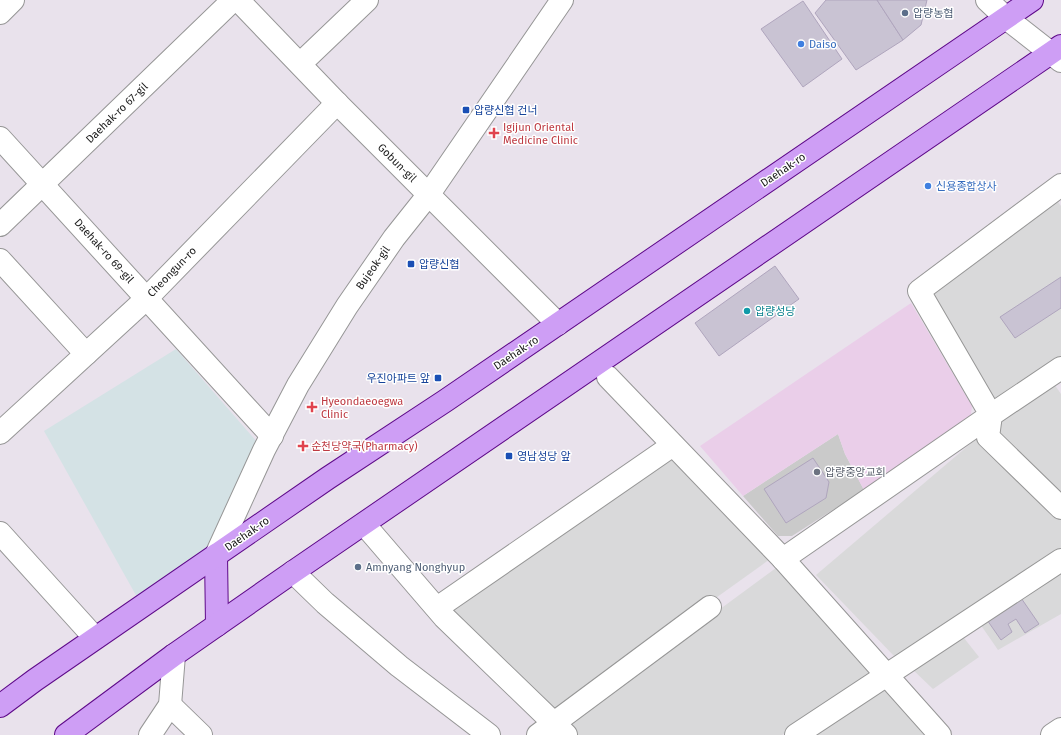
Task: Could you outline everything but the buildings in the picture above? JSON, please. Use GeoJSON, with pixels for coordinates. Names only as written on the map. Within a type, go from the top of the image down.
{"type":"FeatureCollection","features":[{"type":"Feature","properties":{"kind":"main road","name":"Daehak-ro"},"geometry":{"type":"LineString","coordinates":[[0,706],[95,638],[1032,0]]}},
{"type":"Feature","properties":{"kind":"main road"},"geometry":{"type":"LineString","coordinates":[[66,735],[174,655],[522,414],[1058,53]]}},
{"type":"Feature","properties":{"kind":"main road"},"geometry":{"type":"LineString","coordinates":[[216,556],[217,625]]}},
{"type":"Feature","properties":{"kind":"street"},"geometry":{"type":"LineString","coordinates":[[0,13],[13,0]]}},
{"type":"Feature","properties":{"kind":"street","name":"Daehak-ro 67-gil"},"geometry":{"type":"LineString","coordinates":[[0,225],[233,0]]}},
{"type":"Feature","properties":{"kind":"street","name":"Gobun-gil"},"geometry":{"type":"LineString","coordinates":[[238,0],[337,103],[558,324]]}},
{"type":"Feature","properties":{"kind":"street"},"geometry":{"type":"LineString","coordinates":[[300,64],[367,0]]}},
{"type":"Feature","properties":{"kind":"street","name":"Bujeok-gil"},"geometry":{"type":"LineString","coordinates":[[216,556],[272,436],[298,385],[346,306],[394,238],[429,194],[561,0]]}},
{"type":"Feature","properties":{"kind":"street"},"geometry":{"type":"LineString","coordinates":[[987,0],[1006,18],[1058,53]]}},
{"type":"Feature","properties":{"kind":"street","name":"Cheongun-ro"},"geometry":{"type":"LineString","coordinates":[[0,433],[146,299],[337,103]]}},
{"type":"Feature","properties":{"kind":"street","name":"Daehak-ro 69-gil"},"geometry":{"type":"LineString","coordinates":[[0,138],[44,184],[146,299],[272,436]]}},
{"type":"Feature","properties":{"kind":"street"},"geometry":{"type":"LineString","coordinates":[[1061,185],[919,291],[991,416],[988,436],[1061,508]]}},
{"type":"Feature","properties":{"kind":"street"},"geometry":{"type":"LineString","coordinates":[[0,260],[86,354]]}},
{"type":"Feature","properties":{"kind":"street"},"geometry":{"type":"LineString","coordinates":[[783,559],[991,416],[1059,374]]}},
{"type":"Feature","properties":{"kind":"street"},"geometry":{"type":"LineString","coordinates":[[608,378],[783,559],[940,735]]}},
{"type":"Feature","properties":{"kind":"street"},"geometry":{"type":"LineString","coordinates":[[437,608],[673,445]]}},
{"type":"Feature","properties":{"kind":"street"},"geometry":{"type":"LineString","coordinates":[[364,524],[437,608],[552,731],[710,607]]}},
{"type":"Feature","properties":{"kind":"street"},"geometry":{"type":"LineString","coordinates":[[0,533],[95,638]]}},
{"type":"Feature","properties":{"kind":"street"},"geometry":{"type":"LineString","coordinates":[[796,735],[886,674],[1061,560]]}},
{"type":"Feature","properties":{"kind":"street"},"geometry":{"type":"LineString","coordinates":[[293,572],[325,603],[399,666],[489,735]]}},
{"type":"Feature","properties":{"kind":"street"},"geometry":{"type":"LineString","coordinates":[[150,735],[170,705],[174,655]]}},
{"type":"Feature","properties":{"kind":"street"},"geometry":{"type":"LineString","coordinates":[[170,705],[201,735]]}},
{"type":"Feature","properties":{"kind":"street"},"geometry":{"type":"LineString","coordinates":[[1052,735],[1061,729]]}},
{"type":"Feature","properties":{"kind":"shaded area"},"geometry":{"type":"Polygon","coordinates":[[[1056,199],[1061,206],[1061,362],[996,407],[923,293],[1056,199]]]}},
{"type":"Feature","properties":{"kind":"shaded area"},"geometry":{"type":"Polygon","coordinates":[[[911,303],[972,406],[970,422],[864,490],[845,454],[838,434],[743,496],[700,446],[911,303]]]}},
{"type":"Feature","properties":{"kind":"shaded area"},"geometry":{"type":"Polygon","coordinates":[[[176,349],[264,450],[216,555],[142,606],[44,431],[176,349]]]}},
{"type":"Feature","properties":{"kind":"shaded area"},"geometry":{"type":"Polygon","coordinates":[[[1052,381],[1061,394],[1061,500],[996,436],[997,418],[1052,381]]]}},
{"type":"Feature","properties":{"kind":"shaded area","name":"압량중앙교회"},"geometry":{"type":"Polygon","coordinates":[[[838,434],[845,454],[864,490],[792,536],[778,536],[743,496],[838,434]]]}},
{"type":"Feature","properties":{"kind":"shaded area"},"geometry":{"type":"Polygon","coordinates":[[[976,439],[1061,519],[1061,552],[896,658],[816,575],[976,439]]]}},
{"type":"Feature","properties":{"kind":"shaded area"},"geometry":{"type":"Polygon","coordinates":[[[670,455],[773,557],[555,713],[448,608],[670,455]]]}},
{"type":"Feature","properties":{"kind":"shaded area"},"geometry":{"type":"Polygon","coordinates":[[[780,565],[875,673],[782,735],[576,735],[564,724],[780,565]]]}},
{"type":"Feature","properties":{"kind":"shaded area"},"geometry":{"type":"Polygon","coordinates":[[[1061,566],[1061,614],[998,650],[978,621],[1061,566]]]}},
{"type":"Feature","properties":{"kind":"shaded area"},"geometry":{"type":"Polygon","coordinates":[[[960,633],[979,657],[933,689],[909,666],[960,633]]]}},
{"type":"Feature","properties":{"kind":"shaded area"},"geometry":{"type":"Polygon","coordinates":[[[884,682],[932,735],[804,735],[884,682]]]}},
{"type":"Feature","properties":{"kind":"place","name":"압량농협"},"geometry":{"type":"Point","coordinates":[905,13]}},
{"type":"Feature","properties":{"kind":"place","name":"Daiso"},"geometry":{"type":"Point","coordinates":[801,44]}},
{"type":"Feature","properties":{"kind":"place","name":"압량신협 건너"},"geometry":{"type":"Point","coordinates":[466,110]}},
{"type":"Feature","properties":{"kind":"place","name":"Igijun Oriental Medicine Clinic"},"geometry":{"type":"Point","coordinates":[494,133]}},
{"type":"Feature","properties":{"kind":"place","name":"신용종합상사"},"geometry":{"type":"Point","coordinates":[928,186]}},
{"type":"Feature","properties":{"kind":"place","name":"압량신협"},"geometry":{"type":"Point","coordinates":[411,264]}},
{"type":"Feature","properties":{"kind":"place","name":"압량성당"},"geometry":{"type":"Point","coordinates":[747,311]}},
{"type":"Feature","properties":{"kind":"place","name":"우진아파트 앞"},"geometry":{"type":"Point","coordinates":[438,378]}},
{"type":"Feature","properties":{"kind":"place","name":"Hyeondaeoegwa Clinic"},"geometry":{"type":"Point","coordinates":[312,407]}},
{"type":"Feature","properties":{"kind":"place","name":"순천당약국(Pharmacy)"},"geometry":{"type":"Point","coordinates":[303,446]}},
{"type":"Feature","properties":{"kind":"place","name":"영남성당 앞"},"geometry":{"type":"Point","coordinates":[509,456]}},
{"type":"Feature","properties":{"kind":"place","name":"압량중앙교회"},"geometry":{"type":"Point","coordinates":[817,472]}},
{"type":"Feature","properties":{"kind":"place","name":"Amnyang Nonghyup"},"geometry":{"type":"Point","coordinates":[358,567]}}]}
